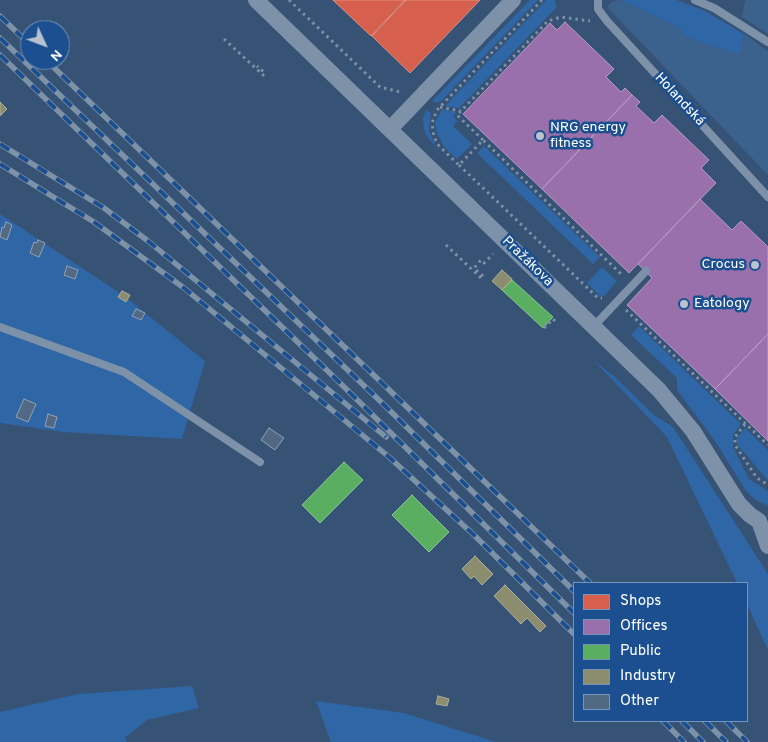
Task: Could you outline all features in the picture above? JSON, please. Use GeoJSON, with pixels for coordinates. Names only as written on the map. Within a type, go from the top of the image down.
{"type":"FeatureCollection","features":[{"type":"Feature","properties":{"kind":"street","name":"Pražákova"},"geometry":{"type":"LineString","coordinates":[[256,0],[659,390],[692,431],[739,504],[750,515],[764,521],[768,546]]}},
{"type":"Feature","properties":{"kind":"street"},"geometry":{"type":"LineString","coordinates":[[390,129],[513,0]]}},
{"type":"Feature","properties":{"kind":"lane","name":"Holandská"},"geometry":{"type":"LineString","coordinates":[[598,0],[598,9],[607,21],[768,197]]}},
{"type":"Feature","properties":{"kind":"lane"},"geometry":{"type":"LineString","coordinates":[[695,0],[714,8],[768,42]]}},
{"type":"Feature","properties":{"kind":"lane"},"geometry":{"type":"LineString","coordinates":[[594,326],[646,272]]}},
{"type":"Feature","properties":{"kind":"lane"},"geometry":{"type":"LineString","coordinates":[[0,327],[124,372],[260,462]]}},
{"type":"Feature","properties":{"kind":"path"},"geometry":{"type":"LineString","coordinates":[[289,0],[380,87],[404,92],[410,90],[418,99]]}},
{"type":"Feature","properties":{"kind":"path"},"geometry":{"type":"LineString","coordinates":[[542,0],[440,107],[432,123],[434,137],[439,146],[598,298],[605,298]]}},
{"type":"Feature","properties":{"kind":"path"},"geometry":{"type":"LineString","coordinates":[[607,21],[561,17],[548,21],[457,115],[625,277],[625,293]]}},
{"type":"Feature","properties":{"kind":"path"},"geometry":{"type":"LineString","coordinates":[[224,39],[263,75],[265,73],[257,66]]}},
{"type":"Feature","properties":{"kind":"path"},"geometry":{"type":"LineString","coordinates":[[440,107],[461,111]]}},
{"type":"Feature","properties":{"kind":"path"},"geometry":{"type":"LineString","coordinates":[[459,165],[483,140]]}},
{"type":"Feature","properties":{"kind":"path"},"geometry":{"type":"LineString","coordinates":[[446,245],[481,278],[483,276],[474,268],[481,260],[484,263],[489,258]]}},
{"type":"Feature","properties":{"kind":"path"},"geometry":{"type":"LineString","coordinates":[[618,284],[625,277]]}},
{"type":"Feature","properties":{"kind":"path"},"geometry":{"type":"LineString","coordinates":[[617,301],[768,445]]}},
{"type":"Feature","properties":{"kind":"path"},"geometry":{"type":"LineString","coordinates":[[544,328],[553,319],[556,322]]}},
{"type":"Feature","properties":{"kind":"path"},"geometry":{"type":"LineString","coordinates":[[748,425],[735,437],[735,445],[757,478],[768,485]]}},
{"type":"Feature","properties":{"kind":"shaded area"},"geometry":{"type":"Polygon","coordinates":[[[530,0],[538,0],[441,101],[436,103],[432,101],[530,0]]]}},
{"type":"Feature","properties":{"kind":"shaded area"},"geometry":{"type":"Polygon","coordinates":[[[546,0],[555,0],[556,8],[459,108],[445,106],[546,0]]]}},
{"type":"Feature","properties":{"kind":"shaded area"},"geometry":{"type":"Polygon","coordinates":[[[621,0],[677,0],[705,11],[744,34],[740,55],[683,36],[681,29],[621,0]]]}},
{"type":"Feature","properties":{"kind":"shaded area"},"geometry":{"type":"Polygon","coordinates":[[[621,0],[681,29],[683,36],[740,55],[744,34],[768,51],[768,185],[614,22],[608,13],[607,7],[613,1],[621,0]]]}},
{"type":"Feature","properties":{"kind":"shaded area"},"geometry":{"type":"Polygon","coordinates":[[[745,0],[768,0],[768,34],[742,17],[745,0]]]}},
{"type":"Feature","properties":{"kind":"shaded area"},"geometry":{"type":"Polygon","coordinates":[[[442,109],[456,112],[453,116],[457,121],[453,126],[472,144],[457,159],[445,148],[437,134],[435,123],[442,109]]]}},
{"type":"Feature","properties":{"kind":"shaded area"},"geometry":{"type":"Polygon","coordinates":[[[426,110],[431,113],[429,130],[436,147],[428,138],[424,129],[423,119],[426,110]]]}},
{"type":"Feature","properties":{"kind":"shaded area"},"geometry":{"type":"Polygon","coordinates":[[[484,146],[600,257],[593,264],[477,153],[484,146]]]}},
{"type":"Feature","properties":{"kind":"shaded area"},"geometry":{"type":"Polygon","coordinates":[[[0,214],[123,295],[205,361],[182,439],[63,432],[0,423],[0,214]]]}},
{"type":"Feature","properties":{"kind":"shaded area"},"geometry":{"type":"Polygon","coordinates":[[[602,267],[617,281],[604,296],[600,296],[587,283],[602,267]]]}},
{"type":"Feature","properties":{"kind":"shaded area"},"geometry":{"type":"Polygon","coordinates":[[[639,326],[741,424],[733,435],[733,447],[749,479],[768,491],[768,506],[756,500],[746,491],[715,441],[677,390],[677,378],[631,335],[639,326]]]}},
{"type":"Feature","properties":{"kind":"shaded area"},"geometry":{"type":"Polygon","coordinates":[[[593,360],[615,377],[654,415],[673,427],[768,574],[768,650],[748,606],[748,582],[737,582],[667,437],[593,360]]]}},
{"type":"Feature","properties":{"kind":"shaded area"},"geometry":{"type":"Polygon","coordinates":[[[745,428],[768,450],[768,481],[737,444],[737,438],[745,428]]]}},
{"type":"Feature","properties":{"kind":"shaded area"},"geometry":{"type":"Polygon","coordinates":[[[192,686],[199,708],[147,720],[125,738],[127,742],[0,742],[0,712],[78,694],[192,686]]]}},
{"type":"Feature","properties":{"kind":"shaded area"},"geometry":{"type":"Polygon","coordinates":[[[316,701],[404,713],[496,742],[331,742],[316,701]]]}},
{"type":"Feature","properties":{"kind":"pier"},"geometry":{"type":"Polygon","coordinates":[[[607,7],[768,175],[768,185],[614,22],[608,13],[607,7]]]}},
{"type":"Feature","properties":{"kind":"building: Shops"},"geometry":{"type":"Polygon","coordinates":[[[333,0],[405,0],[371,36],[333,0]]]}},
{"type":"Feature","properties":{"kind":"building: Shops"},"geometry":{"type":"Polygon","coordinates":[[[406,0],[480,0],[410,73],[372,36],[406,0]]]}},
{"type":"Feature","properties":{"kind":"building: Offices"},"geometry":{"type":"Polygon","coordinates":[[[565,22],[614,69],[606,77],[621,92],[625,88],[632,95],[542,189],[463,114],[550,23],[557,30],[565,22]]]}},
{"type":"Feature","properties":{"kind":"building: Offices"},"geometry":{"type":"Polygon","coordinates":[[[632,95],[640,102],[636,106],[654,123],[662,115],[709,160],[701,168],[716,183],[629,273],[542,189],[632,95]]]}},
{"type":"Feature","properties":{"kind":"building: Offices"},"geometry":{"type":"Polygon","coordinates":[[[700,199],[732,230],[741,221],[768,247],[768,334],[715,389],[627,305],[652,278],[638,264],[700,199]]]}},
{"type":"Feature","properties":{"kind":"building: Offices"},"geometry":{"type":"Polygon","coordinates":[[[768,334],[768,441],[715,389],[768,334]]]}},
{"type":"Feature","properties":{"kind":"building: Public"},"geometry":{"type":"Polygon","coordinates":[[[512,280],[553,317],[543,328],[502,290],[512,280]]]}},
{"type":"Feature","properties":{"kind":"building: Public"},"geometry":{"type":"Polygon","coordinates":[[[344,462],[363,480],[320,523],[302,505],[344,462]]]}},
{"type":"Feature","properties":{"kind":"building: Public"},"geometry":{"type":"Polygon","coordinates":[[[412,495],[449,532],[429,552],[392,515],[412,495]]]}},
{"type":"Feature","properties":{"kind":"building: Industry"},"geometry":{"type":"Polygon","coordinates":[[[0,102],[7,109],[0,116],[0,102]]]}},
{"type":"Feature","properties":{"kind":"building: Industry"},"geometry":{"type":"Polygon","coordinates":[[[502,270],[512,279],[502,290],[492,281],[502,270]]]}},
{"type":"Feature","properties":{"kind":"building: Industry"},"geometry":{"type":"Polygon","coordinates":[[[122,291],[130,295],[126,302],[118,297],[122,291]]]}},
{"type":"Feature","properties":{"kind":"building: Industry"},"geometry":{"type":"Polygon","coordinates":[[[475,556],[493,574],[482,585],[474,576],[471,579],[462,569],[475,556]]]}},
{"type":"Feature","properties":{"kind":"building: Industry"},"geometry":{"type":"Polygon","coordinates":[[[505,585],[546,626],[540,632],[527,618],[521,624],[494,596],[505,585]]]}},
{"type":"Feature","properties":{"kind":"building: Industry"},"geometry":{"type":"Polygon","coordinates":[[[438,696],[449,699],[447,706],[436,704],[438,696]]]}},
{"type":"Feature","properties":{"kind":"building: Other"},"geometry":{"type":"Polygon","coordinates":[[[6,222],[12,225],[7,240],[0,237],[2,227],[4,228],[6,222]]]}},
{"type":"Feature","properties":{"kind":"building: Other"},"geometry":{"type":"Polygon","coordinates":[[[38,240],[45,243],[39,257],[30,253],[34,242],[37,243],[38,240]]]}},
{"type":"Feature","properties":{"kind":"building: Other"},"geometry":{"type":"Polygon","coordinates":[[[67,266],[78,270],[75,279],[64,275],[67,266]]]}},
{"type":"Feature","properties":{"kind":"building: Other"},"geometry":{"type":"Polygon","coordinates":[[[136,309],[145,313],[141,320],[132,316],[136,309]]]}},
{"type":"Feature","properties":{"kind":"building: Other"},"geometry":{"type":"Polygon","coordinates":[[[24,399],[36,404],[28,422],[16,417],[24,399]]]}},
{"type":"Feature","properties":{"kind":"building: Other"},"geometry":{"type":"Polygon","coordinates":[[[48,414],[57,417],[54,428],[45,426],[48,414]]]}},
{"type":"Feature","properties":{"kind":"building: Other"},"geometry":{"type":"Polygon","coordinates":[[[269,428],[284,438],[275,450],[261,440],[269,428]]]}},
{"type":"Feature","properties":{"kind":"railway"},"geometry":{"type":"LineString","coordinates":[[0,16],[20,35]]}},
{"type":"Feature","properties":{"kind":"railway"},"geometry":{"type":"LineString","coordinates":[[0,38],[378,399],[573,590]]}},
{"type":"Feature","properties":{"kind":"railway"},"geometry":{"type":"LineString","coordinates":[[0,55],[337,380],[573,612]]}},
{"type":"Feature","properties":{"kind":"railway"},"geometry":{"type":"LineString","coordinates":[[56,70],[589,582]]}},
{"type":"Feature","properties":{"kind":"railway"},"geometry":{"type":"LineString","coordinates":[[0,144],[104,208],[148,241],[386,437]]}},
{"type":"Feature","properties":{"kind":"railway"},"geometry":{"type":"LineString","coordinates":[[0,164],[94,222],[184,288],[389,457],[475,536],[573,633]]}},
{"type":"Feature","properties":{"kind":"railway"},"geometry":{"type":"LineString","coordinates":[[664,722],[684,742]]}},
{"type":"Feature","properties":{"kind":"railway"},"geometry":{"type":"LineString","coordinates":[[683,722],[703,742]]}},
{"type":"Feature","properties":{"kind":"railway"},"geometry":{"type":"LineString","coordinates":[[706,722],[726,742]]}},
{"type":"Feature","properties":{"kind":"railway"},"geometry":{"type":"LineString","coordinates":[[727,722],[747,742]]}},
{"type":"Feature","properties":{"kind":"place","name":"NRG energy fitness"},"geometry":{"type":"Point","coordinates":[540,136]}},
{"type":"Feature","properties":{"kind":"place","name":"Crocus"},"geometry":{"type":"Point","coordinates":[755,265]}},
{"type":"Feature","properties":{"kind":"place","name":"Eatology"},"geometry":{"type":"Point","coordinates":[684,304]}}]}
